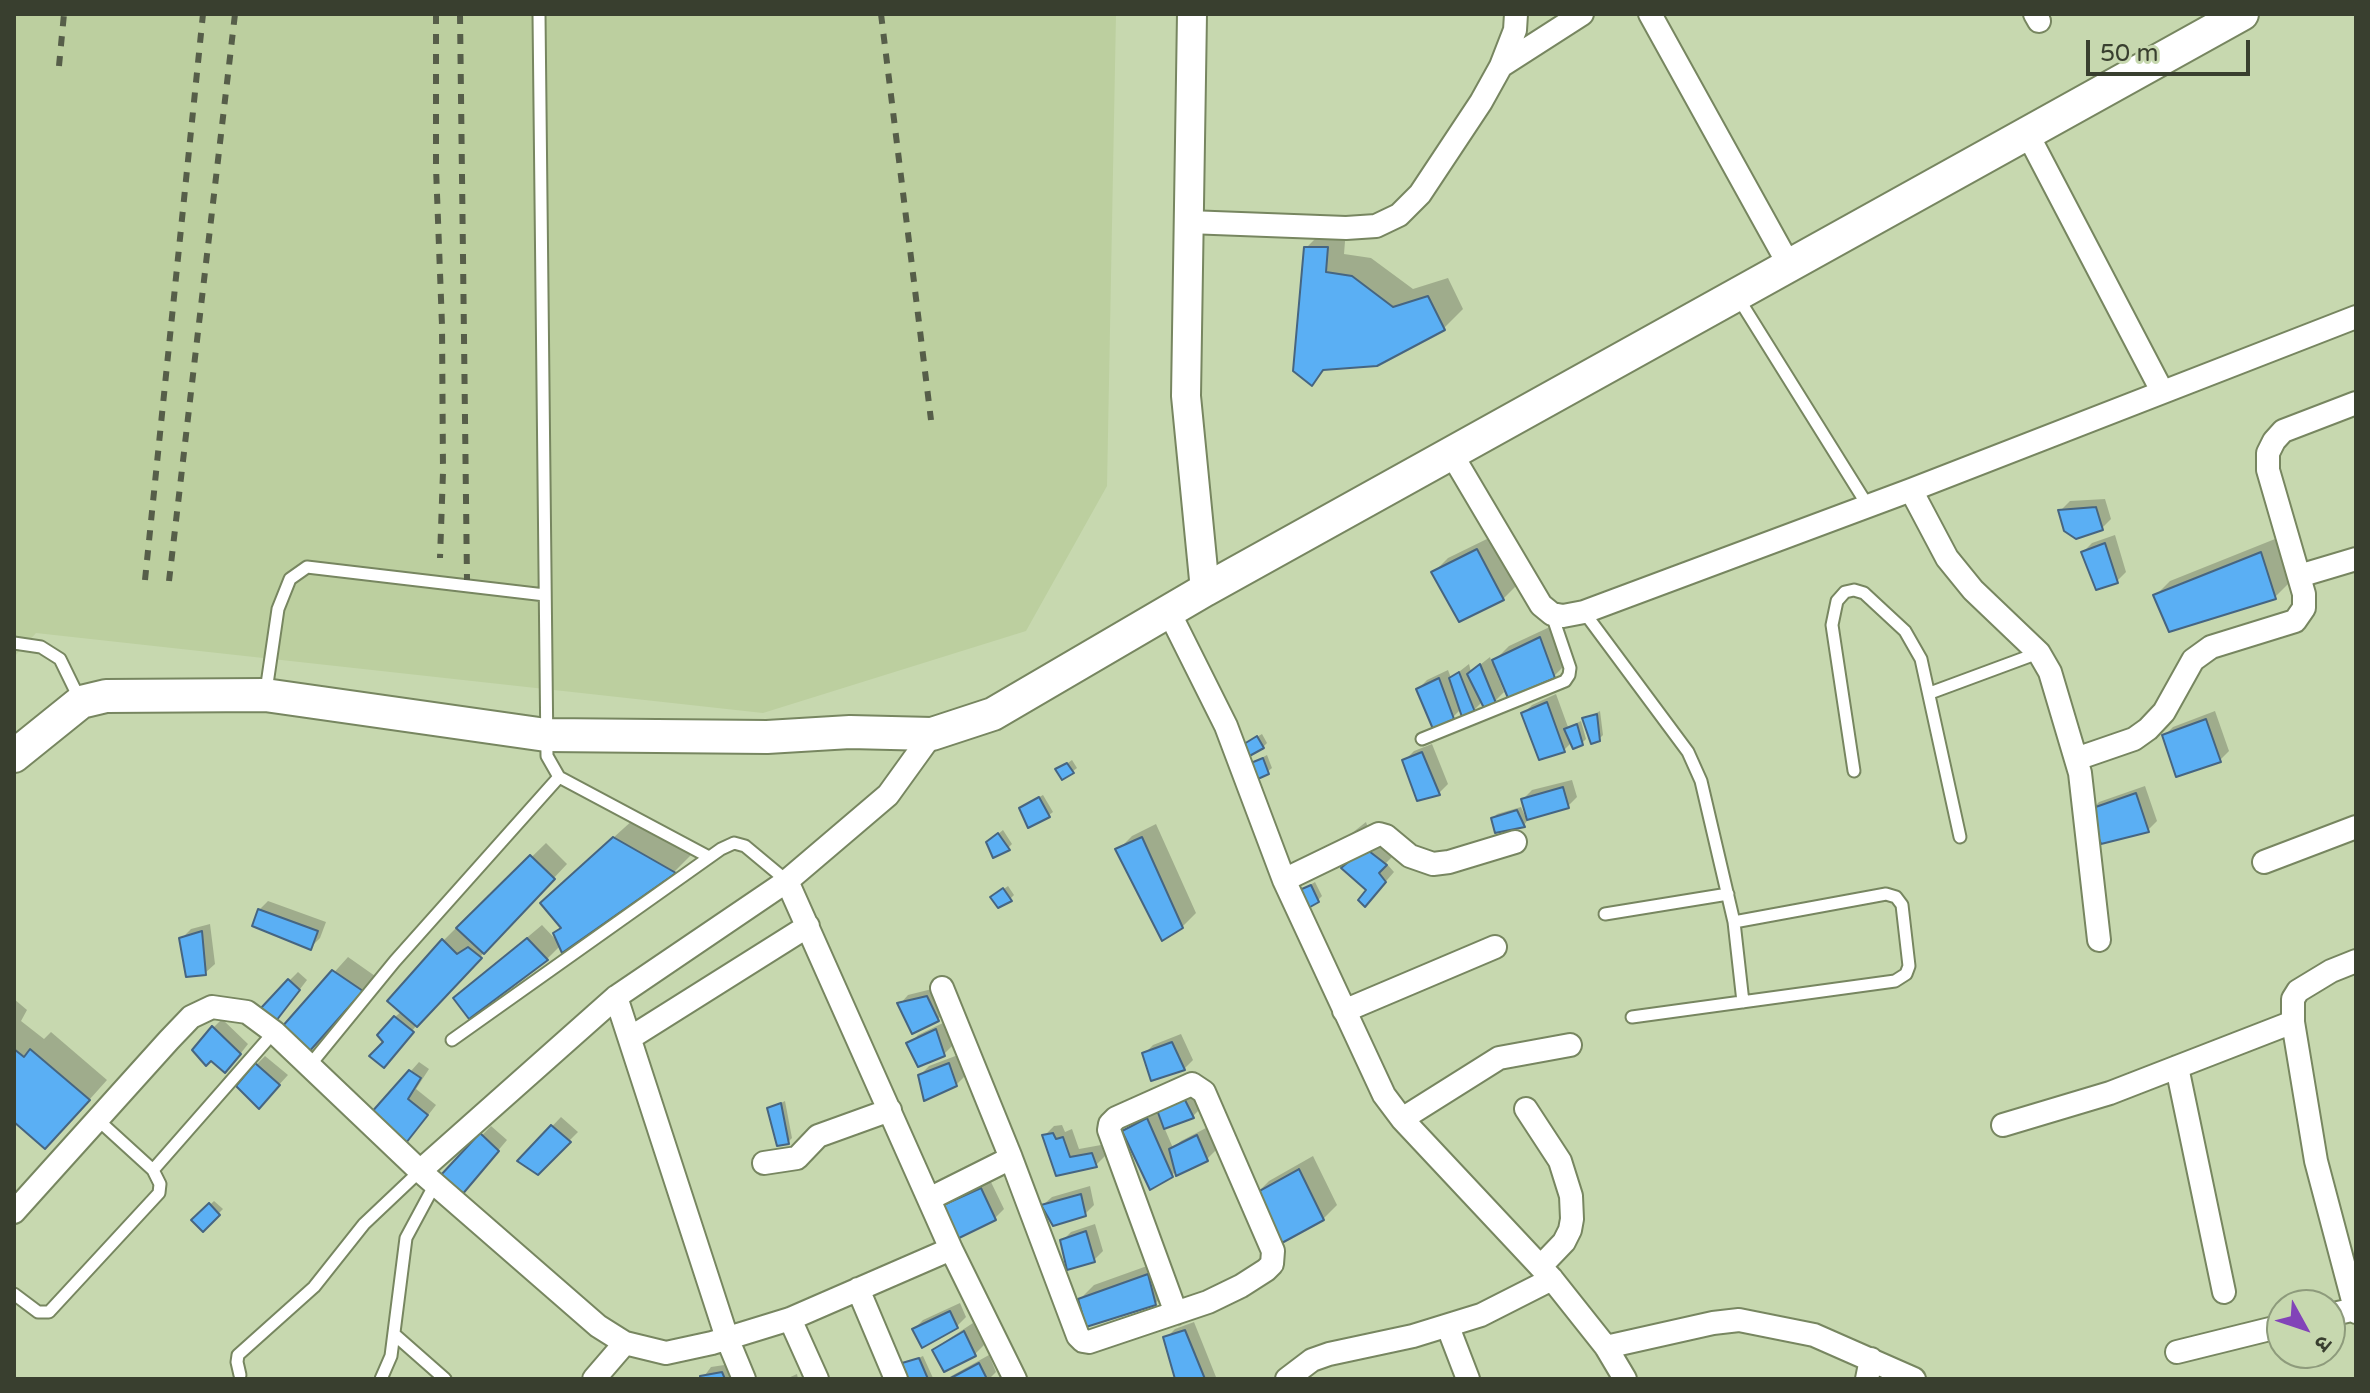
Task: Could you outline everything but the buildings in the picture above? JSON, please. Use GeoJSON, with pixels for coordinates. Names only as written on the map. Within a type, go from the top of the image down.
{"type":"FeatureCollection","features":[{"type":"Feature","properties":{"kind":"main road"},"geometry":{"type":"LineString","coordinates":[[14,756],[81,702],[106,696],[265,695],[546,735],[767,737],[850,732],[932,734],[993,714],[1168,610],[2242,14]]}},
{"type":"Feature","properties":{"kind":"street"},"geometry":{"type":"LineString","coordinates":[[1192,14],[1186,396],[1205,590]]}},
{"type":"Feature","properties":{"kind":"street"},"geometry":{"type":"LineString","coordinates":[[1188,222],[1346,228],[1376,226],[1399,215],[1420,194],[1481,102],[1501,66],[1515,30],[1516,14]]}},
{"type":"Feature","properties":{"kind":"street"},"geometry":{"type":"LineString","coordinates":[[1501,66],[1582,14]]}},
{"type":"Feature","properties":{"kind":"street"},"geometry":{"type":"LineString","coordinates":[[1650,14],[1789,265]]}},
{"type":"Feature","properties":{"kind":"street"},"geometry":{"type":"LineString","coordinates":[[2027,133],[2162,391]]}},
{"type":"Feature","properties":{"kind":"street"},"geometry":{"type":"LineString","coordinates":[[1451,453],[1541,605],[1552,614],[1563,616],[1584,612],[1911,490],[2356,317]]}},
{"type":"Feature","properties":{"kind":"street"},"geometry":{"type":"LineString","coordinates":[[2076,759],[2134,739],[2148,729],[2164,712],[2193,660],[2211,647],[2295,621],[2304,608],[2304,594],[2268,470],[2268,453],[2283,431],[2356,403]]}},
{"type":"Feature","properties":{"kind":"street"},"geometry":{"type":"LineString","coordinates":[[1911,490],[1947,558],[1973,590],[2039,653],[2050,672],[2080,773],[2099,940]]}},
{"type":"Feature","properties":{"kind":"street"},"geometry":{"type":"LineString","coordinates":[[2299,576],[2356,559]]}},
{"type":"Feature","properties":{"kind":"street"},"geometry":{"type":"LineString","coordinates":[[1168,610],[1226,726],[1284,880],[1384,1095],[1402,1119],[1546,1273],[1606,1347],[1625,1379]]}},
{"type":"Feature","properties":{"kind":"street"},"geometry":{"type":"LineString","coordinates":[[428,1177],[616,997],[787,881],[888,795],[932,734]]}},
{"type":"Feature","properties":{"kind":"street"},"geometry":{"type":"LineString","coordinates":[[2264,862],[2356,827]]}},
{"type":"Feature","properties":{"kind":"street"},"geometry":{"type":"LineString","coordinates":[[1284,880],[1379,834],[1386,836],[1410,856],[1433,864],[1515,842]]}},
{"type":"Feature","properties":{"kind":"street"},"geometry":{"type":"LineString","coordinates":[[787,881],[951,1249],[1015,1379]]}},
{"type":"Feature","properties":{"kind":"street"},"geometry":{"type":"LineString","coordinates":[[630,1038],[808,926]]}},
{"type":"Feature","properties":{"kind":"street"},"geometry":{"type":"LineString","coordinates":[[1344,1011],[1495,947]]}},
{"type":"Feature","properties":{"kind":"street"},"geometry":{"type":"LineString","coordinates":[[2356,961],[2331,971],[2298,991],[2293,999],[2293,1022],[2316,1161],[2356,1311]]}},
{"type":"Feature","properties":{"kind":"street"},"geometry":{"type":"LineString","coordinates":[[942,988],[1078,1336],[1083,1341],[1089,1342],[1176,1313],[1229,1292],[1266,1270],[1273,1259],[1273,1251],[1204,1092],[1192,1084],[1116,1118],[1109,1130],[1176,1313]]}},
{"type":"Feature","properties":{"kind":"street"},"geometry":{"type":"LineString","coordinates":[[616,997],[727,1338],[744,1379]]}},
{"type":"Feature","properties":{"kind":"street"},"geometry":{"type":"LineString","coordinates":[[14,1212],[191,1017],[212,1007],[247,1012],[274,1032],[428,1177],[598,1326],[625,1343],[666,1353],[727,1338],[790,1319],[951,1249]]}},
{"type":"Feature","properties":{"kind":"street"},"geometry":{"type":"LineString","coordinates":[[2003,1125],[2110,1093],[2293,1022]]}},
{"type":"Feature","properties":{"kind":"street"},"geometry":{"type":"LineString","coordinates":[[1402,1119],[1499,1058],[1570,1045]]}},
{"type":"Feature","properties":{"kind":"street"},"geometry":{"type":"LineString","coordinates":[[2177,1067],[2224,1292]]}},
{"type":"Feature","properties":{"kind":"street"},"geometry":{"type":"LineString","coordinates":[[1294,1376],[1329,1354],[1448,1327],[1481,1315],[1546,1273],[1570,1230],[1571,1196],[1560,1161],[1526,1109]]}},
{"type":"Feature","properties":{"kind":"street"},"geometry":{"type":"LineString","coordinates":[[764,1163],[797,1158],[818,1136],[890,1110]]}},
{"type":"Feature","properties":{"kind":"street"},"geometry":{"type":"LineString","coordinates":[[929,1199],[1011,1158]]}},
{"type":"Feature","properties":{"kind":"street"},"geometry":{"type":"LineString","coordinates":[[858,1289],[896,1379]]}},
{"type":"Feature","properties":{"kind":"street"},"geometry":{"type":"LineString","coordinates":[[790,1319],[817,1379]]}},
{"type":"Feature","properties":{"kind":"street"},"geometry":{"type":"LineString","coordinates":[[1606,1347],[1739,1320],[1814,1335],[1869,1369],[1914,1379]]}},
{"type":"Feature","properties":{"kind":"street"},"geometry":{"type":"LineString","coordinates":[[1448,1327],[1468,1379]]}},
{"type":"Feature","properties":{"kind":"street"},"geometry":{"type":"LineString","coordinates":[[2177,1352],[2266,1330]]}},
{"type":"Feature","properties":{"kind":"street"},"geometry":{"type":"LineString","coordinates":[[594,1379],[625,1343]]}},
{"type":"Feature","properties":{"kind":"lane"},"geometry":{"type":"LineString","coordinates":[[539,14],[547,756],[559,777],[709,857]]}},
{"type":"Feature","properties":{"kind":"lane"},"geometry":{"type":"LineString","coordinates":[[1737,295],[1868,506]]}},
{"type":"Feature","properties":{"kind":"lane"},"geometry":{"type":"LineString","coordinates":[[265,695],[278,609],[290,579],[307,567],[545,595]]}},
{"type":"Feature","properties":{"kind":"lane"},"geometry":{"type":"LineString","coordinates":[[1854,771],[1832,625],[1837,601],[1845,592],[1854,590],[1864,593],[1905,631],[1921,659],[1960,837]]}},
{"type":"Feature","properties":{"kind":"lane"},"geometry":{"type":"LineString","coordinates":[[1584,612],[1688,752],[1701,781],[1734,922],[1743,1002]]}},
{"type":"Feature","properties":{"kind":"lane"},"geometry":{"type":"LineString","coordinates":[[1422,739],[1565,681],[1570,668],[1552,614]]}},
{"type":"Feature","properties":{"kind":"lane"},"geometry":{"type":"LineString","coordinates":[[14,643],[41,647],[60,659],[81,702]]}},
{"type":"Feature","properties":{"kind":"lane"},"geometry":{"type":"LineString","coordinates":[[1930,693],[2039,653]]}},
{"type":"Feature","properties":{"kind":"lane"},"geometry":{"type":"LineString","coordinates":[[310,1065],[395,961],[559,777]]}},
{"type":"Feature","properties":{"kind":"lane"},"geometry":{"type":"LineString","coordinates":[[452,1040],[709,857],[734,843],[745,846],[787,881]]}},
{"type":"Feature","properties":{"kind":"lane"},"geometry":{"type":"LineString","coordinates":[[1605,914],[1728,894]]}},
{"type":"Feature","properties":{"kind":"lane"},"geometry":{"type":"LineString","coordinates":[[1632,1017],[1895,981],[1906,974],[1909,966],[1902,905],[1896,897],[1886,894],[1734,922]]}},
{"type":"Feature","properties":{"kind":"lane"},"geometry":{"type":"LineString","coordinates":[[153,1170],[274,1032]]}},
{"type":"Feature","properties":{"kind":"lane"},"geometry":{"type":"LineString","coordinates":[[14,1294],[38,1312],[49,1312],[159,1193],[160,1184],[153,1170],[97,1119]]}},
{"type":"Feature","properties":{"kind":"lane"},"geometry":{"type":"LineString","coordinates":[[381,1379],[391,1356],[395,1335],[406,1238],[428,1177]]}},
{"type":"Feature","properties":{"kind":"lane"},"geometry":{"type":"LineString","coordinates":[[240,1375],[238,1355],[314,1287],[364,1224],[428,1177]]}},
{"type":"Feature","properties":{"kind":"lane"},"geometry":{"type":"LineString","coordinates":[[395,1335],[445,1379]]}},
{"type":"Feature","properties":{"kind":"shaded area"},"geometry":{"type":"Polygon","coordinates":[[[14,14],[1116,14],[1107,486],[1026,631],[763,713],[36,633],[14,657],[14,14]]]}},
{"type":"Feature","properties":{"kind":"railway"},"geometry":{"type":"LineString","coordinates":[[59,66],[64,14]]}},
{"type":"Feature","properties":{"kind":"railway"},"geometry":{"type":"LineString","coordinates":[[145,580],[203,14]]}},
{"type":"Feature","properties":{"kind":"railway"},"geometry":{"type":"LineString","coordinates":[[169,581],[235,14]]}},
{"type":"Feature","properties":{"kind":"railway"},"geometry":{"type":"LineString","coordinates":[[436,14],[436,168],[442,325],[440,558]]}},
{"type":"Feature","properties":{"kind":"railway"},"geometry":{"type":"LineString","coordinates":[[460,14],[467,580]]}},
{"type":"Feature","properties":{"kind":"railway"},"geometry":{"type":"LineString","coordinates":[[881,14],[931,420]]}}]}
